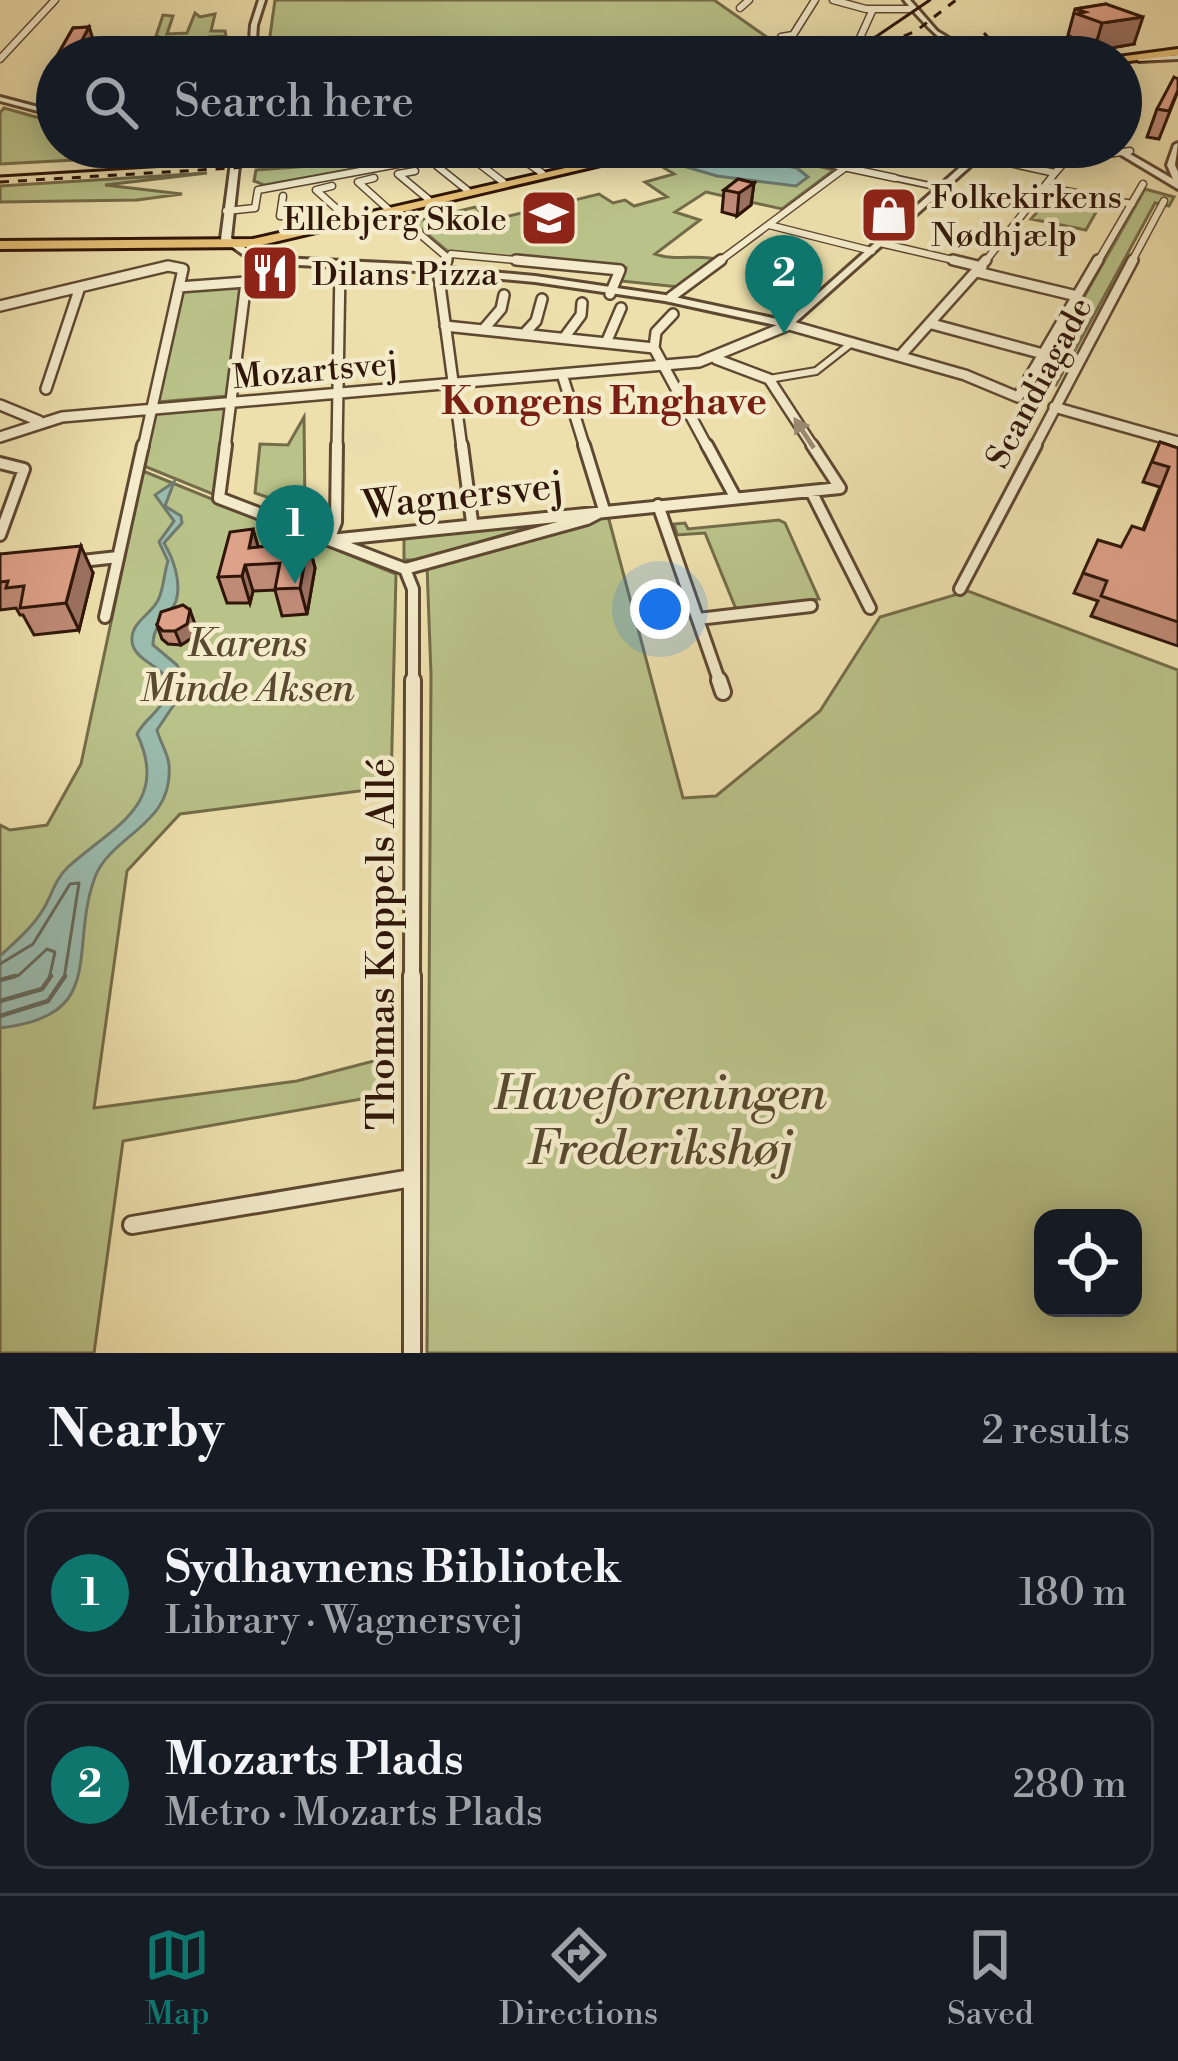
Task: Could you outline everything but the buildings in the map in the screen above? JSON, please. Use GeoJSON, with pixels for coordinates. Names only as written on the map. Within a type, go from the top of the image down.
{"type":"FeatureCollection","features":[{"type":"Feature","properties":{"kind":"main road"},"geometry":{"type":"LineString","coordinates":[[1142,59],[1178,54]]}},
{"type":"Feature","properties":{"kind":"main road"},"geometry":{"type":"LineString","coordinates":[[1142,58],[1178,54]]}},
{"type":"Feature","properties":{"kind":"main road"},"geometry":{"type":"LineString","coordinates":[[0,242],[229,242],[391,210],[562,168]]}},
{"type":"Feature","properties":{"kind":"main road"},"geometry":{"type":"LineString","coordinates":[[229,242],[578,168]]}},
{"type":"Feature","properties":{"kind":"street"},"geometry":{"type":"LineString","coordinates":[[0,59],[56,0]]}},
{"type":"Feature","properties":{"kind":"street"},"geometry":{"type":"LineString","coordinates":[[256,36],[263,18],[262,0]]}},
{"type":"Feature","properties":{"kind":"street"},"geometry":{"type":"LineString","coordinates":[[740,8],[748,0]]}},
{"type":"Feature","properties":{"kind":"street"},"geometry":{"type":"LineString","coordinates":[[793,35],[815,0]]}},
{"type":"Feature","properties":{"kind":"street"},"geometry":{"type":"LineString","coordinates":[[833,0],[873,9],[912,10]]}},
{"type":"Feature","properties":{"kind":"street"},"geometry":{"type":"LineString","coordinates":[[896,0],[929,36]]}},
{"type":"Feature","properties":{"kind":"street"},"geometry":{"type":"LineString","coordinates":[[907,0],[940,36]]}},
{"type":"Feature","properties":{"kind":"street"},"geometry":{"type":"LineString","coordinates":[[861,36],[873,9]]}},
{"type":"Feature","properties":{"kind":"street"},"geometry":{"type":"LineString","coordinates":[[0,34],[22,34]]}},
{"type":"Feature","properties":{"kind":"street"},"geometry":{"type":"LineString","coordinates":[[0,99],[36,108]]}},
{"type":"Feature","properties":{"kind":"street"},"geometry":{"type":"LineString","coordinates":[[1177,181],[1172,162],[1178,145]]}},
{"type":"Feature","properties":{"kind":"street"},"geometry":{"type":"LineString","coordinates":[[1142,161],[1177,181]]}},
{"type":"Feature","properties":{"kind":"street"},"geometry":{"type":"LineString","coordinates":[[233,168],[226,211],[229,242],[274,261],[440,275]]}},
{"type":"Feature","properties":{"kind":"street"},"geometry":{"type":"LineString","coordinates":[[226,211],[256,211],[258,190],[377,168]]}},
{"type":"Feature","properties":{"kind":"street"},"geometry":{"type":"LineString","coordinates":[[440,168],[467,190]]}},
{"type":"Feature","properties":{"kind":"street"},"geometry":{"type":"LineString","coordinates":[[485,168],[503,182]]}},
{"type":"Feature","properties":{"kind":"street"},"geometry":{"type":"LineString","coordinates":[[535,168],[542,173]]}},
{"type":"Feature","properties":{"kind":"street"},"geometry":{"type":"LineString","coordinates":[[671,297],[845,168]]}},
{"type":"Feature","properties":{"kind":"street"},"geometry":{"type":"LineString","coordinates":[[850,168],[942,188]]}},
{"type":"Feature","properties":{"kind":"street"},"geometry":{"type":"LineString","coordinates":[[715,358],[789,325],[965,168]]}},
{"type":"Feature","properties":{"kind":"street"},"geometry":{"type":"LineString","coordinates":[[1031,168],[1055,173]]}},
{"type":"Feature","properties":{"kind":"street"},"geometry":{"type":"LineString","coordinates":[[179,286],[246,282],[274,261],[671,297],[901,356],[980,270],[1059,168]]}},
{"type":"Feature","properties":{"kind":"street"},"geometry":{"type":"LineString","coordinates":[[415,171],[398,174],[428,200]]}},
{"type":"Feature","properties":{"kind":"street"},"geometry":{"type":"LineString","coordinates":[[374,178],[358,182],[448,258]]}},
{"type":"Feature","properties":{"kind":"street","name":"Scandiagade"},"geometry":{"type":"LineString","coordinates":[[901,356],[1018,397],[1143,184]]}},
{"type":"Feature","properties":{"kind":"street"},"geometry":{"type":"LineString","coordinates":[[332,186],[316,190],[347,218]]}},
{"type":"Feature","properties":{"kind":"street"},"geometry":{"type":"LineString","coordinates":[[1046,187],[1132,204]]}},
{"type":"Feature","properties":{"kind":"street"},"geometry":{"type":"LineString","coordinates":[[283,196],[280,216],[295,217],[305,228]]}},
{"type":"Feature","properties":{"kind":"street","name":"Scandiagade"},"geometry":{"type":"LineString","coordinates":[[960,589],[1164,201]]}},
{"type":"Feature","properties":{"kind":"street","name":"Scandiagade"},"geometry":{"type":"LineString","coordinates":[[769,225],[1077,296]]}},
{"type":"Feature","properties":{"kind":"street"},"geometry":{"type":"LineString","coordinates":[[472,522],[440,275],[448,258],[451,254],[620,270],[611,292]]}},
{"type":"Feature","properties":{"kind":"street"},"geometry":{"type":"LineString","coordinates":[[0,307],[182,267],[105,617]]}},
{"type":"Feature","properties":{"kind":"street"},"geometry":{"type":"LineString","coordinates":[[328,540],[336,522],[340,268]]}},
{"type":"Feature","properties":{"kind":"street"},"geometry":{"type":"LineString","coordinates":[[231,403],[246,282]]}},
{"type":"Feature","properties":{"kind":"street"},"geometry":{"type":"LineString","coordinates":[[46,388],[80,287]]}},
{"type":"Feature","properties":{"kind":"street"},"geometry":{"type":"LineString","coordinates":[[482,330],[496,317],[504,295]]}},
{"type":"Feature","properties":{"kind":"street"},"geometry":{"type":"LineString","coordinates":[[524,334],[536,321],[542,299]]}},
{"type":"Feature","properties":{"kind":"street"},"geometry":{"type":"LineString","coordinates":[[564,338],[581,315],[582,303]]}},
{"type":"Feature","properties":{"kind":"street"},"geometry":{"type":"LineString","coordinates":[[606,343],[621,308]]}},
{"type":"Feature","properties":{"kind":"street"},"geometry":{"type":"LineString","coordinates":[[673,314],[656,332],[654,348],[735,497]]}},
{"type":"Feature","properties":{"kind":"street","name":"Scandiagade"},"geometry":{"type":"LineString","coordinates":[[932,324],[1043,353]]}},
{"type":"Feature","properties":{"kind":"street"},"geometry":{"type":"LineString","coordinates":[[445,326],[654,348]]}},
{"type":"Feature","properties":{"kind":"street"},"geometry":{"type":"LineString","coordinates":[[715,358],[769,379],[814,372],[853,342]]}},
{"type":"Feature","properties":{"kind":"street","name":"Mozartsvej"},"geometry":{"type":"LineString","coordinates":[[0,436],[62,418],[715,358]]}},
{"type":"Feature","properties":{"kind":"street"},"geometry":{"type":"LineString","coordinates":[[562,374],[604,510]]}},
{"type":"Feature","properties":{"kind":"street","name":"Wagnersvej"},"geometry":{"type":"LineString","coordinates":[[328,540],[840,488],[769,379]]}},
{"type":"Feature","properties":{"kind":"street","name":"Wagnersvej"},"geometry":{"type":"LineString","coordinates":[[231,403],[219,498],[405,569],[604,510]]}},
{"type":"Feature","properties":{"kind":"street"},"geometry":{"type":"LineString","coordinates":[[0,405],[39,421]]}},
{"type":"Feature","properties":{"kind":"street"},"geometry":{"type":"LineString","coordinates":[[1054,407],[1178,442]]}},
{"type":"Feature","properties":{"kind":"street"},"geometry":{"type":"LineString","coordinates":[[0,463],[24,469],[0,535]]}},
{"type":"Feature","properties":{"kind":"street"},"geometry":{"type":"LineString","coordinates":[[811,491],[870,608]]}},
{"type":"Feature","properties":{"kind":"street"},"geometry":{"type":"LineString","coordinates":[[658,505],[723,692]]}},
{"type":"Feature","properties":{"kind":"street"},"geometry":{"type":"LineString","coordinates":[[58,563],[118,557]]}},
{"type":"Feature","properties":{"kind":"street","name":"Thomas Koppels Allé"},"geometry":{"type":"LineString","coordinates":[[405,569],[413,589],[412,1353]]}},
{"type":"Feature","properties":{"kind":"street"},"geometry":{"type":"LineString","coordinates":[[698,619],[812,606]]}},
{"type":"Feature","properties":{"kind":"street","name":"Thomas Koppels Allé"},"geometry":{"type":"LineString","coordinates":[[132,1225],[412,1178]]}},
{"type":"Feature","properties":{"kind":"green space"},"geometry":{"type":"Polygon","coordinates":[[[275,0],[714,0],[765,36],[270,36],[275,0]]]}},
{"type":"Feature","properties":{"kind":"green space"},"geometry":{"type":"Polygon","coordinates":[[[195,13],[200,17],[215,14],[211,31],[225,31],[226,36],[156,36],[163,15],[173,16],[167,34],[187,33],[195,13]]]}},
{"type":"Feature","properties":{"kind":"green space"},"geometry":{"type":"Polygon","coordinates":[[[4,108],[36,117],[36,162],[0,164],[0,113],[4,108]]]}},
{"type":"Feature","properties":{"kind":"green space"},"geometry":{"type":"Polygon","coordinates":[[[359,168],[264,185],[254,181],[256,170],[359,168]]]}},
{"type":"Feature","properties":{"kind":"green space","name":"Ellebjerg Skole"},"geometry":{"type":"Polygon","coordinates":[[[664,168],[834,170],[782,209],[706,192],[675,212],[700,220],[655,254],[720,260],[679,287],[621,281],[626,268],[447,251],[413,222],[475,207],[493,220],[599,194],[613,203],[625,200],[634,206],[667,197],[645,182],[674,174],[664,168]]]}},
{"type":"Feature","properties":{"kind":"green space"},"geometry":{"type":"Polygon","coordinates":[[[207,173],[105,185],[182,194],[137,200],[0,202],[0,186],[207,173]]]}},
{"type":"Feature","properties":{"kind":"green space"},"geometry":{"type":"Polygon","coordinates":[[[1145,189],[1174,197],[1169,206],[1155,203],[1056,385],[1037,380],[1145,189]]]}},
{"type":"Feature","properties":{"kind":"green space"},"geometry":{"type":"Polygon","coordinates":[[[1052,195],[1100,205],[1086,230],[1031,219],[1052,195]]]}},
{"type":"Feature","properties":{"kind":"green space"},"geometry":{"type":"Polygon","coordinates":[[[242,283],[228,396],[158,402],[183,288],[242,283]]]}},
{"type":"Feature","properties":{"kind":"green space"},"geometry":{"type":"Polygon","coordinates":[[[227,408],[215,495],[144,466],[156,414],[227,408]]]}},
{"type":"Feature","properties":{"kind":"green space"},"geometry":{"type":"Polygon","coordinates":[[[304,417],[305,510],[255,493],[260,444],[288,445],[304,417]]]}},
{"type":"Feature","properties":{"kind":"green space","name":"Karens Minde Aksen"},"geometry":{"type":"Polygon","coordinates":[[[143,471],[396,574],[391,787],[180,814],[127,871],[94,1108],[297,1081],[389,1057],[384,1095],[123,1141],[94,1353],[0,1353],[0,825],[10,830],[47,825],[81,764],[143,471]]]}},
{"type":"Feature","properties":{"kind":"green space","name":"Haveforeningen Frederikshøj"},"geometry":{"type":"Polygon","coordinates":[[[608,516],[683,798],[716,796],[820,711],[880,617],[968,591],[1178,670],[1178,1353],[427,1353],[431,675],[427,566],[608,516]]]}},
{"type":"Feature","properties":{"kind":"green space"},"geometry":{"type":"Polygon","coordinates":[[[547,522],[419,560],[404,560],[404,532],[547,522]]]}},
{"type":"Feature","properties":{"kind":"green space"},"geometry":{"type":"Polygon","coordinates":[[[685,523],[688,529],[785,523],[819,599],[736,609],[705,533],[677,535],[674,524],[685,523]]]}},
{"type":"Feature","properties":{"kind":"water"},"geometry":{"type":"Polygon","coordinates":[[[690,168],[797,168],[808,177],[796,186],[690,168]]]}},
{"type":"Feature","properties":{"kind":"water"},"geometry":{"type":"Polygon","coordinates":[[[174,482],[165,506],[181,516],[182,523],[164,543],[176,570],[178,594],[153,645],[177,665],[183,678],[177,700],[157,730],[168,761],[168,785],[152,815],[114,850],[95,877],[71,994],[57,1010],[0,1028],[0,956],[35,921],[64,871],[118,826],[142,797],[146,758],[137,734],[169,688],[163,674],[137,653],[132,638],[162,589],[168,561],[159,542],[174,521],[155,495],[174,482]]]}},
{"type":"Feature","properties":{"kind":"tram line"},"geometry":{"type":"LineString","coordinates":[[877,36],[930,0]]}},
{"type":"Feature","properties":{"kind":"tram line"},"geometry":{"type":"LineString","coordinates":[[0,176],[134,168]]}},
{"type":"Feature","properties":{"kind":"railway"},"geometry":{"type":"LineString","coordinates":[[904,36],[956,0]]}},
{"type":"Feature","properties":{"kind":"railway"},"geometry":{"type":"LineString","coordinates":[[984,33],[987,36]]}},
{"type":"Feature","properties":{"kind":"railway"},"geometry":{"type":"LineString","coordinates":[[0,182],[233,168]]}},
{"type":"Feature","properties":{"kind":"place","name":"Folkekirkens Nødhjælp"},"geometry":{"type":"Point","coordinates":[889,215]}},
{"type":"Feature","properties":{"kind":"place","name":"Ellebjerg Skole"},"geometry":{"type":"Point","coordinates":[549,218]}},
{"type":"Feature","properties":{"kind":"place","name":"Dilans Pizza"},"geometry":{"type":"Point","coordinates":[270,273]}},
{"type":"Feature","properties":{"kind":"place","name":"Mozarts Plads"},"geometry":{"type":"Point","coordinates":[784,334]}},
{"type":"Feature","properties":{"kind":"place","name":"Sydhavnens Bibliotek"},"geometry":{"type":"Point","coordinates":[295,584]}},
{"type":"Feature","properties":{"kind":"district","name":"Kongens Enghave"},"geometry":{"type":"Point","coordinates":[604,400]}}]}
